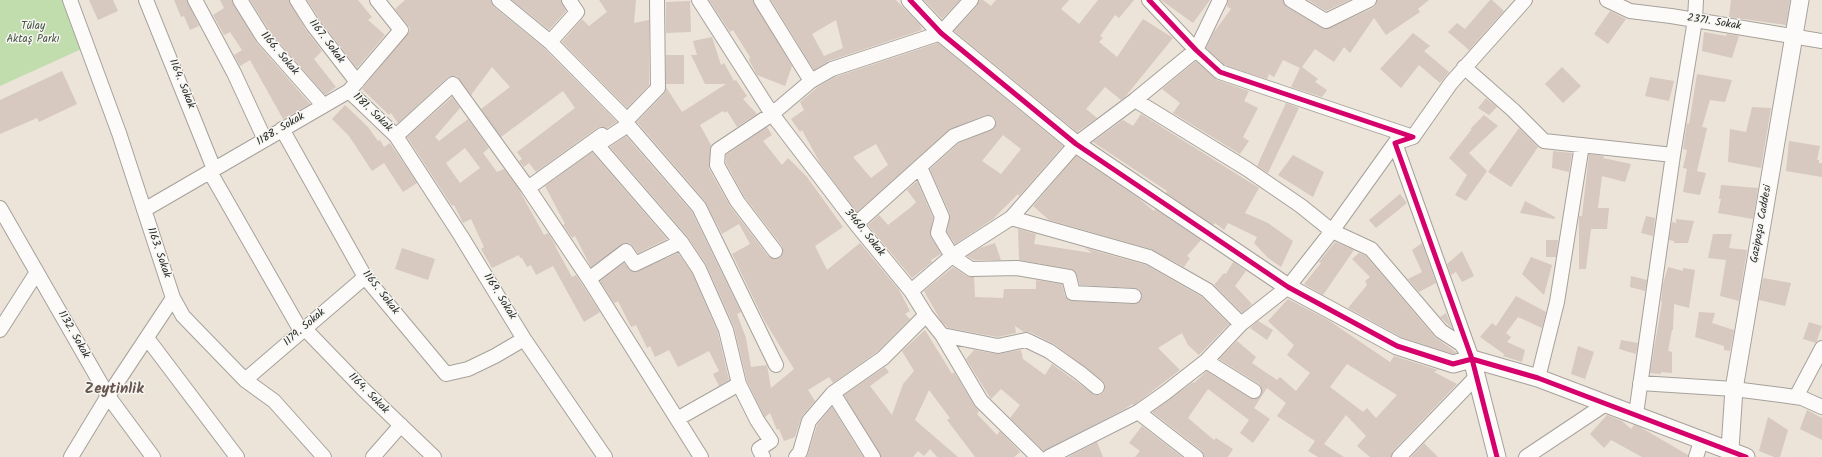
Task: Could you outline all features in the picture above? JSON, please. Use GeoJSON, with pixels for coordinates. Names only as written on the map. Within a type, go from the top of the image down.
{"type":"FeatureCollection","features":[{"type":"Feature","properties":{"kind":"street","name":"1163. Sokak"},"geometry":{"type":"LineString","coordinates":[[70,0],[119,133],[173,298],[183,316],[245,380],[274,401],[324,457]]}},
{"type":"Feature","properties":{"kind":"street","name":"1164. Sokak"},"geometry":{"type":"LineString","coordinates":[[146,0],[212,171],[302,330],[434,457]]}},
{"type":"Feature","properties":{"kind":"street"},"geometry":{"type":"LineString","coordinates":[[195,0],[234,73],[265,140]]}},
{"type":"Feature","properties":{"kind":"street","name":"1166. Sokak"},"geometry":{"type":"LineString","coordinates":[[240,0],[263,38],[323,105]]}},
{"type":"Feature","properties":{"kind":"street","name":"1167. Sokak"},"geometry":{"type":"LineString","coordinates":[[297,0],[353,87]]}},
{"type":"Feature","properties":{"kind":"street","name":"1188. Sokak"},"geometry":{"type":"LineString","coordinates":[[144,210],[353,87],[402,30],[377,0]]}},
{"type":"Feature","properties":{"kind":"street"},"geometry":{"type":"LineString","coordinates":[[499,0],[550,42],[626,121],[699,207],[776,365]]}},
{"type":"Feature","properties":{"kind":"street"},"geometry":{"type":"LineString","coordinates":[[550,42],[577,12],[569,0]]}},
{"type":"Feature","properties":{"kind":"street"},"geometry":{"type":"LineString","coordinates":[[657,0],[658,88],[626,121],[597,145],[681,242],[699,269],[726,330],[739,384],[757,420],[771,442],[759,449],[763,457]]}},
{"type":"Feature","properties":{"kind":"street","name":"3460. Sokak"},"geometry":{"type":"LineString","coordinates":[[699,0],[772,114],[856,224],[911,291],[926,315],[942,335],[981,402],[1038,457]]}},
{"type":"Feature","properties":{"kind":"street"},"geometry":{"type":"LineString","coordinates":[[761,0],[811,81]]}},
{"type":"Feature","properties":{"kind":"street"},"geometry":{"type":"LineString","coordinates":[[910,0],[941,32],[1076,144],[1288,287],[1397,346],[1453,364],[1472,359],[1538,378],[1730,449],[1746,457]]}},
{"type":"Feature","properties":{"kind":"street"},"geometry":{"type":"LineString","coordinates":[[775,251],[737,200],[717,165],[718,150],[772,114],[811,81],[832,69],[941,32],[971,0]]}},
{"type":"Feature","properties":{"kind":"street"},"geometry":{"type":"LineString","coordinates":[[1149,0],[1196,50],[1220,72],[1413,137]]}},
{"type":"Feature","properties":{"kind":"street"},"geometry":{"type":"LineString","coordinates":[[911,291],[952,256],[1011,218],[1076,144],[1135,100],[1196,50],[1220,0]]}},
{"type":"Feature","properties":{"kind":"street"},"geometry":{"type":"LineString","coordinates":[[1291,0],[1326,21],[1369,0]]}},
{"type":"Feature","properties":{"kind":"street"},"geometry":{"type":"LineString","coordinates":[[1049,457],[1138,412],[1165,393],[1206,360],[1241,324],[1288,287],[1332,231],[1395,143],[1413,137],[1464,67],[1525,0]]}},
{"type":"Feature","properties":{"kind":"street","name":"2371. Sokak"},"geometry":{"type":"LineString","coordinates":[[1607,0],[1630,10],[1822,41]]}},
{"type":"Feature","properties":{"kind":"street"},"geometry":{"type":"LineString","coordinates":[[1636,414],[1673,155],[1695,20],[1696,0]]}},
{"type":"Feature","properties":{"kind":"street","name":"Gazipaşa Caddesi"},"geometry":{"type":"LineString","coordinates":[[1730,449],[1734,389],[1800,0]]}},
{"type":"Feature","properties":{"kind":"street"},"geometry":{"type":"LineString","coordinates":[[1464,67],[1513,110],[1544,141],[1673,155]]}},
{"type":"Feature","properties":{"kind":"street"},"geometry":{"type":"LineString","coordinates":[[396,136],[454,84],[528,188],[588,279],[701,457]]}},
{"type":"Feature","properties":{"kind":"street","name":"1181. Sokak"},"geometry":{"type":"LineString","coordinates":[[353,87],[396,136]]}},
{"type":"Feature","properties":{"kind":"street"},"geometry":{"type":"LineString","coordinates":[[1135,100],[1247,169],[1301,206],[1332,231],[1371,249],[1441,331],[1461,344],[1472,359]]}},
{"type":"Feature","properties":{"kind":"street"},"geometry":{"type":"LineString","coordinates":[[528,188],[626,121]]}},
{"type":"Feature","properties":{"kind":"street"},"geometry":{"type":"LineString","coordinates":[[856,224],[954,136],[988,123]]}},
{"type":"Feature","properties":{"kind":"street","name":"1165. Sokak"},"geometry":{"type":"LineString","coordinates":[[282,129],[366,277],[446,374],[468,369],[524,339]]}},
{"type":"Feature","properties":{"kind":"street","name":"1169. Sokak"},"geometry":{"type":"LineString","coordinates":[[396,136],[461,236],[524,339],[605,457]]}},
{"type":"Feature","properties":{"kind":"street"},"geometry":{"type":"LineString","coordinates":[[1395,143],[1472,359],[1497,457]]}},
{"type":"Feature","properties":{"kind":"street"},"geometry":{"type":"LineString","coordinates":[[1538,378],[1557,302],[1582,145]]}},
{"type":"Feature","properties":{"kind":"street"},"geometry":{"type":"LineString","coordinates":[[920,167],[942,216],[938,233],[952,256],[971,269],[1017,268],[1069,277],[1073,293],[1134,296]]}},
{"type":"Feature","properties":{"kind":"street","name":"1132. Sokak"},"geometry":{"type":"LineString","coordinates":[[0,208],[108,396],[153,457]]}},
{"type":"Feature","properties":{"kind":"street"},"geometry":{"type":"LineString","coordinates":[[1011,218],[1149,257],[1207,290],[1241,324]]}},
{"type":"Feature","properties":{"kind":"street"},"geometry":{"type":"LineString","coordinates":[[588,279],[626,251],[635,264],[681,242]]}},
{"type":"Feature","properties":{"kind":"street"},"geometry":{"type":"LineString","coordinates":[[0,330],[37,272]]}},
{"type":"Feature","properties":{"kind":"street","name":"1179. Sokak"},"geometry":{"type":"LineString","coordinates":[[245,380],[366,277]]}},
{"type":"Feature","properties":{"kind":"street"},"geometry":{"type":"LineString","coordinates":[[71,457],[108,396],[173,298]]}},
{"type":"Feature","properties":{"kind":"street"},"geometry":{"type":"LineString","coordinates":[[796,456],[800,452],[809,421],[834,393],[883,358],[926,315]]}},
{"type":"Feature","properties":{"kind":"street"},"geometry":{"type":"LineString","coordinates":[[942,335],[998,346],[1026,340],[1049,351],[1097,387]]}},
{"type":"Feature","properties":{"kind":"street"},"geometry":{"type":"LineString","coordinates":[[147,338],[237,457]]}},
{"type":"Feature","properties":{"kind":"street"},"geometry":{"type":"LineString","coordinates":[[1796,397],[1822,348]]}},
{"type":"Feature","properties":{"kind":"street"},"geometry":{"type":"LineString","coordinates":[[1206,360],[1254,391]]}},
{"type":"Feature","properties":{"kind":"street"},"geometry":{"type":"LineString","coordinates":[[1399,457],[1477,376]]}},
{"type":"Feature","properties":{"kind":"street"},"geometry":{"type":"LineString","coordinates":[[1640,383],[1734,389],[1796,397],[1802,398],[1822,407]]}},
{"type":"Feature","properties":{"kind":"street"},"geometry":{"type":"LineString","coordinates":[[677,419],[739,384]]}},
{"type":"Feature","properties":{"kind":"street"},"geometry":{"type":"LineString","coordinates":[[834,393],[873,457]]}},
{"type":"Feature","properties":{"kind":"street"},"geometry":{"type":"LineString","coordinates":[[1526,457],[1607,404]]}},
{"type":"Feature","properties":{"kind":"street"},"geometry":{"type":"LineString","coordinates":[[1138,412],[1196,457]]}},
{"type":"Feature","properties":{"kind":"street"},"geometry":{"type":"LineString","coordinates":[[373,457],[400,425]]}},
{"type":"Feature","properties":{"kind":"street"},"geometry":{"type":"LineString","coordinates":[[1696,457],[1702,439]]}},
{"type":"Feature","properties":{"kind":"green space","name":"Tülay Aktaş Parkı"},"geometry":{"type":"Polygon","coordinates":[[[0,0],[64,0],[86,47],[0,86],[0,0]]]}},
{"type":"Feature","properties":{"kind":"building"},"geometry":{"type":"Polygon","coordinates":[[[89,0],[113,0],[118,11],[98,20],[89,0]]]}},
{"type":"Feature","properties":{"kind":"building"},"geometry":{"type":"Polygon","coordinates":[[[174,0],[187,0],[199,26],[190,30],[184,16],[181,17],[174,0]]]}},
{"type":"Feature","properties":{"kind":"building"},"geometry":{"type":"Polygon","coordinates":[[[220,0],[232,0],[257,43],[310,104],[283,119],[250,60],[240,66],[234,55],[242,50],[230,32],[224,35],[213,15],[224,8],[220,0]]]}},
{"type":"Feature","properties":{"kind":"building"},"geometry":{"type":"Polygon","coordinates":[[[250,0],[289,0],[306,30],[322,51],[314,59],[336,87],[325,95],[270,32],[250,0]]]}},
{"type":"Feature","properties":{"kind":"building"},"geometry":{"type":"Polygon","coordinates":[[[307,0],[358,0],[372,17],[368,20],[385,35],[357,68],[320,20],[307,0]]]}},
{"type":"Feature","properties":{"kind":"building"},"geometry":{"type":"Polygon","coordinates":[[[405,0],[491,0],[494,7],[544,48],[617,122],[607,128],[597,128],[536,172],[529,163],[524,167],[519,161],[522,159],[517,152],[575,108],[563,91],[501,137],[481,109],[510,87],[492,67],[471,95],[457,76],[448,77],[398,123],[391,113],[389,115],[362,89],[409,32],[410,28],[395,9],[405,0]]]}},
{"type":"Feature","properties":{"kind":"building"},"geometry":{"type":"Polygon","coordinates":[[[512,0],[561,0],[566,11],[549,30],[512,0]]]}},
{"type":"Feature","properties":{"kind":"building"},"geometry":{"type":"Polygon","coordinates":[[[599,0],[636,0],[634,23],[649,20],[649,85],[627,108],[562,42],[582,19],[589,26],[607,12],[599,0]]]}},
{"type":"Feature","properties":{"kind":"building"},"geometry":{"type":"Polygon","coordinates":[[[709,0],[753,0],[792,66],[785,86],[757,75],[749,60],[750,57],[733,30],[730,32],[709,0]]]}},
{"type":"Feature","properties":{"kind":"building"},"geometry":{"type":"Polygon","coordinates":[[[771,0],[896,0],[920,25],[922,30],[829,61],[814,70],[771,0]],[[836,20],[812,34],[824,56],[843,48],[836,20]]]}},
{"type":"Feature","properties":{"kind":"building"},"geometry":{"type":"Polygon","coordinates":[[[924,0],[960,0],[942,19],[924,0]]]}},
{"type":"Feature","properties":{"kind":"building"},"geometry":{"type":"Polygon","coordinates":[[[979,0],[983,0],[991,6],[996,0],[1069,0],[1061,9],[1079,24],[1098,0],[1134,0],[1119,18],[1115,15],[1100,36],[1103,38],[1099,42],[1117,57],[1143,19],[1173,38],[1121,100],[1105,87],[1086,109],[1097,118],[1077,132],[954,31],[977,6],[979,0]]]}},
{"type":"Feature","properties":{"kind":"building"},"geometry":{"type":"Polygon","coordinates":[[[1161,0],[1210,0],[1193,23],[1161,0]]]}},
{"type":"Feature","properties":{"kind":"building"},"geometry":{"type":"Polygon","coordinates":[[[1228,0],[1283,0],[1287,7],[1326,29],[1373,8],[1377,0],[1429,0],[1418,9],[1420,12],[1386,35],[1374,18],[1350,53],[1344,47],[1334,62],[1315,49],[1302,67],[1318,79],[1315,82],[1327,90],[1322,97],[1291,87],[1300,68],[1283,60],[1274,77],[1269,74],[1267,79],[1224,65],[1206,48],[1214,32],[1231,9],[1227,6],[1228,0]]]}},
{"type":"Feature","properties":{"kind":"building"},"geometry":{"type":"Polygon","coordinates":[[[1308,0],[1350,0],[1326,11],[1308,0]]]}},
{"type":"Feature","properties":{"kind":"building"},"geometry":{"type":"Polygon","coordinates":[[[1490,0],[1492,0],[1504,11],[1469,50],[1448,32],[1457,23],[1465,29],[1490,0]]]}},
{"type":"Feature","properties":{"kind":"building"},"geometry":{"type":"Polygon","coordinates":[[[1731,0],[1790,0],[1786,25],[1729,17],[1731,0]]]}},
{"type":"Feature","properties":{"kind":"building"},"geometry":{"type":"Polygon","coordinates":[[[690,1],[691,32],[666,33],[666,2],[690,1]]]}},
{"type":"Feature","properties":{"kind":"building"},"geometry":{"type":"Polygon","coordinates":[[[1610,11],[1626,19],[1608,44],[1594,34],[1610,11]]]}},
{"type":"Feature","properties":{"kind":"building"},"geometry":{"type":"Polygon","coordinates":[[[1704,32],[1726,36],[1727,34],[1739,36],[1732,58],[1702,51],[1704,32]]]}},
{"type":"Feature","properties":{"kind":"building"},"geometry":{"type":"Polygon","coordinates":[[[1413,33],[1430,46],[1424,51],[1449,72],[1440,83],[1419,65],[1401,88],[1380,69],[1413,33]]]}},
{"type":"Feature","properties":{"kind":"building"},"geometry":{"type":"Polygon","coordinates":[[[712,37],[721,65],[724,63],[734,81],[736,80],[747,96],[743,99],[757,114],[737,127],[727,111],[724,113],[723,111],[700,125],[711,145],[709,169],[730,206],[768,256],[776,259],[780,257],[783,250],[782,246],[744,196],[726,163],[726,155],[767,127],[772,135],[763,141],[782,165],[788,158],[807,177],[843,227],[815,246],[827,270],[860,243],[899,290],[910,311],[905,314],[910,319],[878,351],[833,383],[829,377],[808,390],[815,401],[802,416],[795,437],[784,441],[779,429],[777,430],[770,413],[765,417],[764,416],[747,381],[734,327],[706,264],[687,236],[610,147],[626,136],[692,212],[741,312],[737,314],[746,338],[751,367],[767,365],[771,388],[794,369],[764,320],[732,254],[750,244],[739,224],[722,234],[705,201],[637,122],[664,94],[666,87],[682,112],[726,84],[705,84],[691,55],[697,55],[693,41],[712,37]]]}},
{"type":"Feature","properties":{"kind":"building"},"geometry":{"type":"Polygon","coordinates":[[[938,43],[1063,146],[1019,196],[1018,194],[993,219],[955,244],[947,232],[950,214],[930,169],[959,143],[994,129],[996,120],[993,116],[985,115],[949,130],[857,212],[820,163],[802,130],[800,132],[791,119],[804,110],[800,102],[818,87],[835,77],[938,43]],[[1003,135],[982,161],[1001,174],[1021,149],[1003,135]],[[876,144],[853,157],[871,178],[888,165],[876,144]]]}},
{"type":"Feature","properties":{"kind":"building"},"geometry":{"type":"Polygon","coordinates":[[[666,55],[684,55],[684,84],[666,84],[666,55]]]}},
{"type":"Feature","properties":{"kind":"building"},"geometry":{"type":"Polygon","coordinates":[[[1196,61],[1217,80],[1249,91],[1244,101],[1258,108],[1243,137],[1249,141],[1240,154],[1173,113],[1180,103],[1162,89],[1196,61]]]}},
{"type":"Feature","properties":{"kind":"building"},"geometry":{"type":"Polygon","coordinates":[[[1562,67],[1581,86],[1563,103],[1545,84],[1562,67]]]}},
{"type":"Feature","properties":{"kind":"building"},"geometry":{"type":"Polygon","coordinates":[[[62,71],[77,104],[39,122],[37,118],[0,134],[0,100],[62,71]]]}},
{"type":"Feature","properties":{"kind":"building"},"geometry":{"type":"Polygon","coordinates":[[[1697,74],[1732,80],[1725,102],[1710,100],[1702,127],[1707,128],[1697,171],[1683,168],[1687,150],[1683,149],[1687,123],[1689,124],[1697,74]]]}},
{"type":"Feature","properties":{"kind":"building"},"geometry":{"type":"Polygon","coordinates":[[[1650,77],[1674,81],[1669,101],[1645,96],[1650,77]]]}},
{"type":"Feature","properties":{"kind":"building"},"geometry":{"type":"Polygon","coordinates":[[[452,97],[460,108],[435,137],[439,141],[468,119],[488,147],[488,149],[483,153],[497,172],[504,169],[518,188],[544,235],[548,233],[572,277],[576,275],[600,312],[584,322],[553,266],[536,275],[531,265],[527,267],[519,255],[492,268],[481,249],[484,247],[471,219],[463,223],[454,205],[452,206],[407,137],[452,97]],[[465,148],[446,163],[460,183],[480,168],[465,148]]]}},
{"type":"Feature","properties":{"kind":"building"},"geometry":{"type":"Polygon","coordinates":[[[1486,98],[1497,107],[1489,115],[1478,108],[1486,98]]]}},
{"type":"Feature","properties":{"kind":"building"},"geometry":{"type":"Polygon","coordinates":[[[1286,103],[1299,108],[1268,173],[1257,166],[1286,103]]]}},
{"type":"Feature","properties":{"kind":"building"},"geometry":{"type":"Polygon","coordinates":[[[345,105],[368,127],[378,141],[380,140],[384,147],[390,143],[417,183],[403,192],[384,163],[372,171],[349,136],[332,119],[345,105]]]}},
{"type":"Feature","properties":{"kind":"building"},"geometry":{"type":"Polygon","coordinates":[[[1752,107],[1771,108],[1761,168],[1728,162],[1730,129],[1746,132],[1752,107]]]}},
{"type":"Feature","properties":{"kind":"building"},"geometry":{"type":"Polygon","coordinates":[[[1141,114],[1259,188],[1245,213],[1268,223],[1293,241],[1281,267],[1268,258],[1254,243],[1257,237],[1228,223],[1224,230],[1215,223],[1213,225],[1166,193],[1167,191],[1093,142],[1123,120],[1133,126],[1141,114]]]}},
{"type":"Feature","properties":{"kind":"building"},"geometry":{"type":"Polygon","coordinates":[[[1484,115],[1498,126],[1469,153],[1487,171],[1466,201],[1455,195],[1467,175],[1449,158],[1472,129],[1470,129],[1484,115]]]}},
{"type":"Feature","properties":{"kind":"building"},"geometry":{"type":"Polygon","coordinates":[[[1519,128],[1538,147],[1511,187],[1488,172],[1519,128]]]}},
{"type":"Feature","properties":{"kind":"building"},"geometry":{"type":"Polygon","coordinates":[[[1789,141],[1820,146],[1817,160],[1819,160],[1819,163],[1822,163],[1822,177],[1786,171],[1789,141]]]}},
{"type":"Feature","properties":{"kind":"building"},"geometry":{"type":"Polygon","coordinates":[[[1553,151],[1572,153],[1569,172],[1552,168],[1553,151]]]}},
{"type":"Feature","properties":{"kind":"building"},"geometry":{"type":"Polygon","coordinates":[[[592,152],[667,239],[638,253],[630,243],[625,243],[591,267],[575,236],[572,238],[563,225],[565,224],[545,186],[592,152]]]}},
{"type":"Feature","properties":{"kind":"building"},"geometry":{"type":"Polygon","coordinates":[[[1589,154],[1604,156],[1603,158],[1631,164],[1625,182],[1602,176],[1598,208],[1609,208],[1607,229],[1591,229],[1586,269],[1579,269],[1579,216],[1582,216],[1589,154]]]}},
{"type":"Feature","properties":{"kind":"building"},"geometry":{"type":"Polygon","coordinates":[[[1293,155],[1324,172],[1313,197],[1278,175],[1293,155]]]}},
{"type":"Feature","properties":{"kind":"building"},"geometry":{"type":"Polygon","coordinates":[[[1076,156],[1137,197],[1154,211],[1155,209],[1201,240],[1187,256],[1190,258],[1184,267],[1151,249],[1049,220],[1033,206],[1076,156]]]}},
{"type":"Feature","properties":{"kind":"building"},"geometry":{"type":"Polygon","coordinates":[[[1687,169],[1706,173],[1700,195],[1683,192],[1687,169]]]}},
{"type":"Feature","properties":{"kind":"building"},"geometry":{"type":"Polygon","coordinates":[[[917,181],[933,218],[930,235],[941,254],[931,260],[932,262],[912,278],[868,225],[879,215],[888,225],[910,208],[916,202],[907,190],[917,181]]]}},
{"type":"Feature","properties":{"kind":"building"},"geometry":{"type":"Polygon","coordinates":[[[1721,185],[1758,188],[1753,219],[1718,213],[1721,199],[1719,199],[1721,185]]]}},
{"type":"Feature","properties":{"kind":"building"},"geometry":{"type":"Polygon","coordinates":[[[1400,194],[1407,203],[1376,228],[1369,220],[1400,194]]]}},
{"type":"Feature","properties":{"kind":"building"},"geometry":{"type":"Polygon","coordinates":[[[1525,201],[1555,217],[1554,219],[1520,213],[1525,201]]]}},
{"type":"Feature","properties":{"kind":"building"},"geometry":{"type":"Polygon","coordinates":[[[1646,216],[1655,218],[1653,236],[1641,233],[1646,216]]]}},
{"type":"Feature","properties":{"kind":"building"},"geometry":{"type":"Polygon","coordinates":[[[1676,219],[1694,221],[1688,243],[1674,243],[1674,241],[1669,240],[1672,222],[1676,223],[1676,219]]]}},
{"type":"Feature","properties":{"kind":"building"},"geometry":{"type":"Polygon","coordinates":[[[1018,229],[1036,234],[1034,244],[1092,253],[1085,248],[1146,265],[1202,297],[1229,324],[1199,355],[1188,345],[1182,333],[1158,348],[1180,370],[1134,405],[1132,404],[1044,451],[1010,418],[1020,405],[1001,389],[991,399],[966,359],[974,350],[997,354],[1021,350],[1023,359],[1045,375],[1052,364],[1095,395],[1100,395],[1104,392],[1105,388],[1103,381],[1054,344],[1030,332],[1024,332],[1015,326],[1016,333],[998,337],[948,328],[941,321],[924,291],[953,267],[966,276],[974,277],[975,297],[1003,298],[1004,289],[1036,289],[1036,280],[1062,284],[1065,296],[1068,300],[1073,301],[1134,304],[1141,301],[1142,296],[1139,289],[1134,288],[1080,285],[1077,275],[1071,269],[1019,260],[1018,229]]]}},
{"type":"Feature","properties":{"kind":"building"},"geometry":{"type":"Polygon","coordinates":[[[1713,234],[1732,234],[1729,248],[1747,250],[1739,301],[1720,296],[1726,260],[1708,258],[1713,234]]]}},
{"type":"Feature","properties":{"kind":"building"},"geometry":{"type":"Polygon","coordinates":[[[1546,240],[1558,240],[1556,257],[1546,257],[1546,240]]]}},
{"type":"Feature","properties":{"kind":"building"},"geometry":{"type":"Polygon","coordinates":[[[1335,242],[1354,250],[1323,295],[1304,284],[1321,263],[1319,262],[1335,242]]]}},
{"type":"Feature","properties":{"kind":"building"},"geometry":{"type":"Polygon","coordinates":[[[995,243],[1001,260],[974,260],[967,256],[980,248],[995,243]]]}},
{"type":"Feature","properties":{"kind":"building"},"geometry":{"type":"Polygon","coordinates":[[[1422,243],[1436,283],[1419,292],[1408,279],[1422,272],[1412,250],[1422,243]]]}},
{"type":"Feature","properties":{"kind":"building"},"geometry":{"type":"Polygon","coordinates":[[[402,248],[435,259],[428,280],[395,269],[402,248]]]}},
{"type":"Feature","properties":{"kind":"building"},"geometry":{"type":"Polygon","coordinates":[[[1462,251],[1474,276],[1462,282],[1456,272],[1451,275],[1447,264],[1462,251]]]}},
{"type":"Feature","properties":{"kind":"building"},"geometry":{"type":"Polygon","coordinates":[[[678,253],[692,273],[718,333],[729,380],[719,386],[713,374],[719,371],[709,351],[678,367],[669,350],[655,357],[650,346],[647,348],[636,325],[631,327],[618,301],[614,303],[600,281],[624,263],[631,271],[635,272],[678,253]]]}},
{"type":"Feature","properties":{"kind":"building"},"geometry":{"type":"Polygon","coordinates":[[[1359,253],[1366,256],[1435,337],[1457,353],[1453,354],[1401,337],[1348,308],[1367,285],[1365,281],[1370,277],[1352,259],[1359,253]]]}},
{"type":"Feature","properties":{"kind":"building"},"geometry":{"type":"Polygon","coordinates":[[[1531,257],[1552,265],[1544,295],[1522,274],[1531,257]]]}},
{"type":"Feature","properties":{"kind":"building"},"geometry":{"type":"Polygon","coordinates":[[[1233,262],[1246,271],[1235,286],[1252,304],[1242,313],[1214,285],[1224,273],[1226,274],[1233,262]]]}},
{"type":"Feature","properties":{"kind":"building"},"geometry":{"type":"Polygon","coordinates":[[[1668,267],[1683,271],[1683,268],[1695,270],[1689,308],[1674,304],[1673,330],[1668,351],[1672,352],[1672,373],[1650,373],[1662,302],[1663,284],[1668,267]]]}},
{"type":"Feature","properties":{"kind":"building"},"geometry":{"type":"Polygon","coordinates":[[[1631,276],[1647,280],[1645,291],[1630,287],[1631,276]]]}},
{"type":"Feature","properties":{"kind":"building"},"geometry":{"type":"Polygon","coordinates":[[[1763,278],[1791,283],[1785,306],[1759,300],[1763,278]]]}},
{"type":"Feature","properties":{"kind":"building"},"geometry":{"type":"Polygon","coordinates":[[[1516,296],[1546,312],[1542,328],[1518,317],[1506,333],[1511,337],[1507,342],[1525,350],[1522,362],[1503,356],[1504,354],[1480,337],[1492,323],[1496,326],[1516,296]]]}},
{"type":"Feature","properties":{"kind":"building"},"geometry":{"type":"Polygon","coordinates":[[[1288,299],[1328,320],[1390,362],[1394,356],[1438,370],[1434,372],[1457,384],[1393,451],[1391,457],[1370,457],[1357,446],[1366,436],[1346,415],[1324,444],[1344,457],[1318,457],[1308,451],[1315,441],[1277,416],[1286,403],[1267,388],[1254,408],[1270,419],[1253,443],[1240,433],[1249,420],[1208,389],[1188,418],[1214,440],[1216,438],[1233,449],[1228,457],[1204,457],[1201,450],[1152,412],[1193,382],[1194,383],[1207,371],[1250,398],[1258,398],[1262,391],[1259,384],[1219,359],[1237,341],[1256,357],[1252,363],[1277,380],[1280,377],[1296,391],[1310,373],[1287,355],[1294,345],[1268,321],[1288,299]],[[1347,364],[1330,387],[1363,412],[1367,408],[1376,418],[1397,395],[1347,364]]]}},
{"type":"Feature","properties":{"kind":"building"},"geometry":{"type":"Polygon","coordinates":[[[1699,312],[1715,313],[1712,323],[1734,330],[1730,351],[1724,350],[1724,346],[1695,337],[1699,312]]]}},
{"type":"Feature","properties":{"kind":"building"},"geometry":{"type":"Polygon","coordinates":[[[1446,313],[1452,328],[1440,317],[1446,313]]]}},
{"type":"Feature","properties":{"kind":"building"},"geometry":{"type":"Polygon","coordinates":[[[1258,321],[1273,330],[1267,340],[1250,328],[1258,321]]]}},
{"type":"Feature","properties":{"kind":"building"},"geometry":{"type":"Polygon","coordinates":[[[1809,322],[1822,326],[1816,343],[1803,339],[1809,322]]]}},
{"type":"Feature","properties":{"kind":"building"},"geometry":{"type":"Polygon","coordinates":[[[925,330],[952,374],[954,372],[979,411],[977,414],[997,435],[1000,431],[1020,452],[1014,457],[975,457],[947,420],[950,418],[929,390],[915,420],[958,457],[937,457],[930,449],[924,456],[918,451],[913,457],[881,457],[844,395],[885,367],[889,372],[870,386],[892,415],[903,384],[914,371],[902,351],[925,330]]]}},
{"type":"Feature","properties":{"kind":"building"},"geometry":{"type":"Polygon","coordinates":[[[1621,340],[1638,343],[1636,354],[1619,349],[1621,340]]]}},
{"type":"Feature","properties":{"kind":"building"},"geometry":{"type":"Polygon","coordinates":[[[1578,346],[1594,352],[1585,379],[1571,374],[1578,346]]]}},
{"type":"Feature","properties":{"kind":"building"},"geometry":{"type":"Polygon","coordinates":[[[832,407],[863,457],[807,457],[817,425],[832,407]]]}},
{"type":"Feature","properties":{"kind":"building"},"geometry":{"type":"Polygon","coordinates":[[[1807,410],[1822,418],[1822,440],[1800,429],[1807,410]]]}},
{"type":"Feature","properties":{"kind":"building"},"geometry":{"type":"Polygon","coordinates":[[[1607,415],[1622,421],[1631,429],[1634,425],[1640,427],[1688,455],[1688,457],[1642,457],[1611,440],[1604,448],[1590,434],[1607,415]]]}},
{"type":"Feature","properties":{"kind":"building"},"geometry":{"type":"Polygon","coordinates":[[[1768,417],[1788,430],[1780,457],[1774,457],[1759,451],[1768,417]]]}},
{"type":"Feature","properties":{"kind":"building"},"geometry":{"type":"Polygon","coordinates":[[[1142,426],[1182,457],[1135,457],[1140,451],[1129,443],[1142,426]]]}},
{"type":"Feature","properties":{"kind":"building"},"geometry":{"type":"Polygon","coordinates":[[[1097,442],[1103,457],[1068,457],[1097,442]]]}},
{"type":"Feature","properties":{"kind":"building"},"geometry":{"type":"Polygon","coordinates":[[[1424,443],[1438,457],[1411,457],[1424,443]]]}},
{"type":"Feature","properties":{"kind":"cycle path"},"geometry":{"type":"LineString","coordinates":[[910,0],[941,33],[1076,144],[1288,287],[1397,346],[1453,364],[1472,359],[1538,378],[1746,457]]}},
{"type":"Feature","properties":{"kind":"cycle path"},"geometry":{"type":"LineString","coordinates":[[1149,0],[1196,50],[1220,72],[1413,137],[1395,143],[1472,359],[1497,457]]}},
{"type":"Feature","properties":{"kind":"district","name":"Zeytinlik"},"geometry":{"type":"Point","coordinates":[114,390]}}]}
